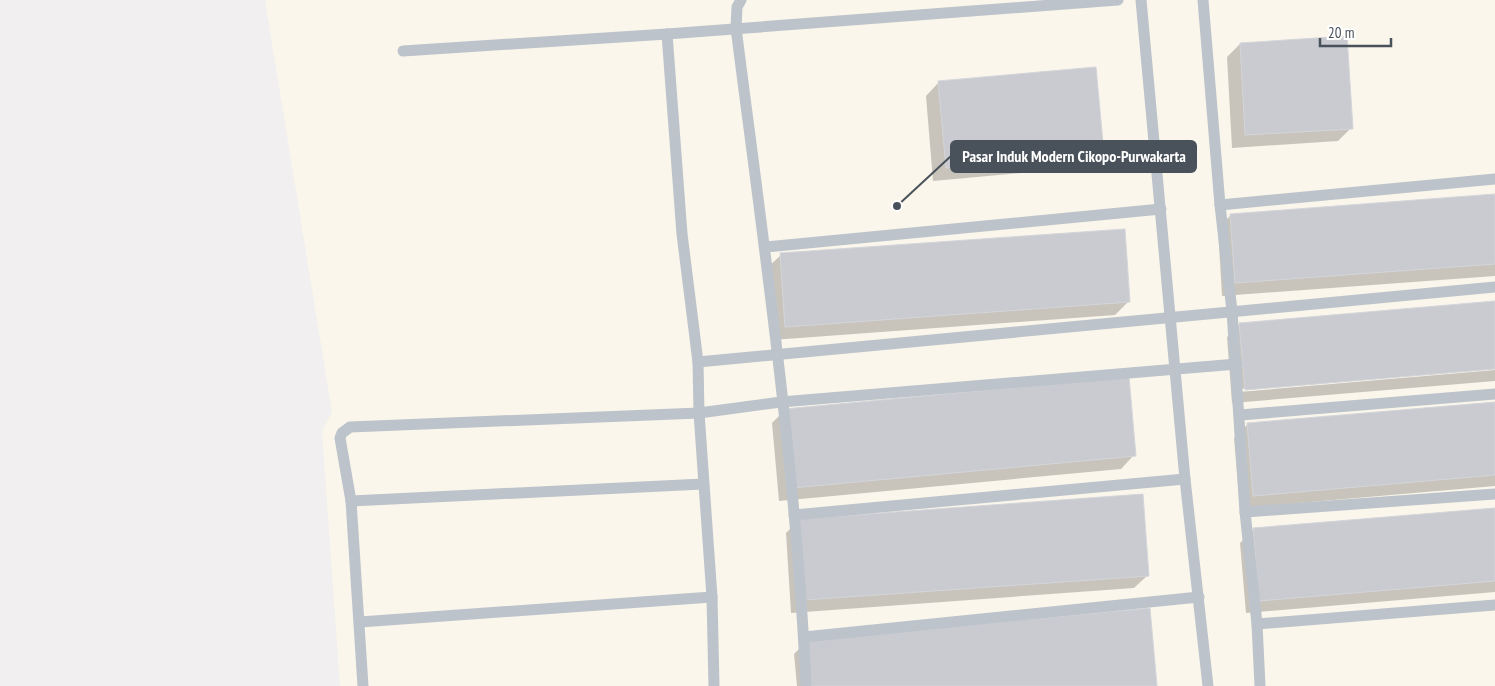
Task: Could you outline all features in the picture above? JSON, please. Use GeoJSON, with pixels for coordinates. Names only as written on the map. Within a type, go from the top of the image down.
{"type":"FeatureCollection","features":[{"type":"Feature","properties":{"kind":"lane"},"geometry":{"type":"LineString","coordinates":[[740,0],[737,7],[736,28],[766,246],[794,515],[806,686]]}},
{"type":"Feature","properties":{"kind":"lane"},"geometry":{"type":"LineString","coordinates":[[403,51],[667,34],[1118,0]]}},
{"type":"Feature","properties":{"kind":"lane"},"geometry":{"type":"LineString","coordinates":[[1141,0],[1185,479],[1208,686]]}},
{"type":"Feature","properties":{"kind":"lane"},"geometry":{"type":"LineString","coordinates":[[1203,0],[1220,205],[1237,364],[1245,512],[1257,624],[1260,686]]}},
{"type":"Feature","properties":{"kind":"lane"},"geometry":{"type":"LineString","coordinates":[[667,34],[682,234],[698,362],[703,484],[712,597],[714,686]]}},
{"type":"Feature","properties":{"kind":"lane"},"geometry":{"type":"LineString","coordinates":[[1220,205],[1495,179]]}},
{"type":"Feature","properties":{"kind":"lane"},"geometry":{"type":"LineString","coordinates":[[766,246],[1161,209]]}},
{"type":"Feature","properties":{"kind":"lane"},"geometry":{"type":"LineString","coordinates":[[698,362],[1170,316],[1495,287]]}},
{"type":"Feature","properties":{"kind":"lane"},"geometry":{"type":"LineString","coordinates":[[363,686],[351,501],[340,438],[342,433],[350,428],[699,413],[782,402],[1237,364]]}},
{"type":"Feature","properties":{"kind":"lane"},"geometry":{"type":"LineString","coordinates":[[1240,416],[1495,394]]}},
{"type":"Feature","properties":{"kind":"lane"},"geometry":{"type":"LineString","coordinates":[[794,515],[1185,479]]}},
{"type":"Feature","properties":{"kind":"lane"},"geometry":{"type":"LineString","coordinates":[[351,501],[703,484]]}},
{"type":"Feature","properties":{"kind":"lane"},"geometry":{"type":"LineString","coordinates":[[1245,512],[1495,494]]}},
{"type":"Feature","properties":{"kind":"lane"},"geometry":{"type":"LineString","coordinates":[[360,622],[712,597]]}},
{"type":"Feature","properties":{"kind":"lane"},"geometry":{"type":"LineString","coordinates":[[804,638],[1199,597]]}},
{"type":"Feature","properties":{"kind":"lane"},"geometry":{"type":"LineString","coordinates":[[1257,624],[1495,604]]}},
{"type":"Feature","properties":{"kind":"shaded area"},"geometry":{"type":"Polygon","coordinates":[[[265,0],[1495,0],[1495,686],[340,686],[322,431],[332,412],[265,0]]]}},
{"type":"Feature","properties":{"kind":"building"},"geometry":{"type":"Polygon","coordinates":[[[1347,36],[1353,129],[1245,135],[1240,43],[1347,36]]]}},
{"type":"Feature","properties":{"kind":"building"},"geometry":{"type":"Polygon","coordinates":[[[1096,67],[1104,154],[946,168],[938,81],[1096,67]]]}},
{"type":"Feature","properties":{"kind":"building"},"geometry":{"type":"Polygon","coordinates":[[[1495,194],[1495,264],[1235,283],[1230,214],[1495,194]]]}},
{"type":"Feature","properties":{"kind":"building"},"geometry":{"type":"Polygon","coordinates":[[[1125,229],[1130,302],[785,327],[780,253],[1125,229]]]}},
{"type":"Feature","properties":{"kind":"building"},"geometry":{"type":"Polygon","coordinates":[[[1495,301],[1495,369],[1245,390],[1239,323],[1495,301]]]}},
{"type":"Feature","properties":{"kind":"building"},"geometry":{"type":"Polygon","coordinates":[[[1129,377],[1136,456],[792,488],[784,409],[1129,377]]]}},
{"type":"Feature","properties":{"kind":"building"},"geometry":{"type":"Polygon","coordinates":[[[1495,402],[1495,475],[1253,496],[1247,423],[1495,402]]]}},
{"type":"Feature","properties":{"kind":"building"},"geometry":{"type":"Polygon","coordinates":[[[1143,494],[1149,576],[804,600],[799,519],[1143,494]]]}},
{"type":"Feature","properties":{"kind":"building"},"geometry":{"type":"Polygon","coordinates":[[[1495,508],[1495,581],[1259,601],[1253,528],[1495,508]]]}},
{"type":"Feature","properties":{"kind":"building"},"geometry":{"type":"Polygon","coordinates":[[[1150,608],[1157,686],[811,686],[807,640],[1150,608]]]}},
{"type":"Feature","properties":{"kind":"place","name":"Pasar Induk Modern Cikopo-Purwakarta"},"geometry":{"type":"Point","coordinates":[897,206]}}]}
